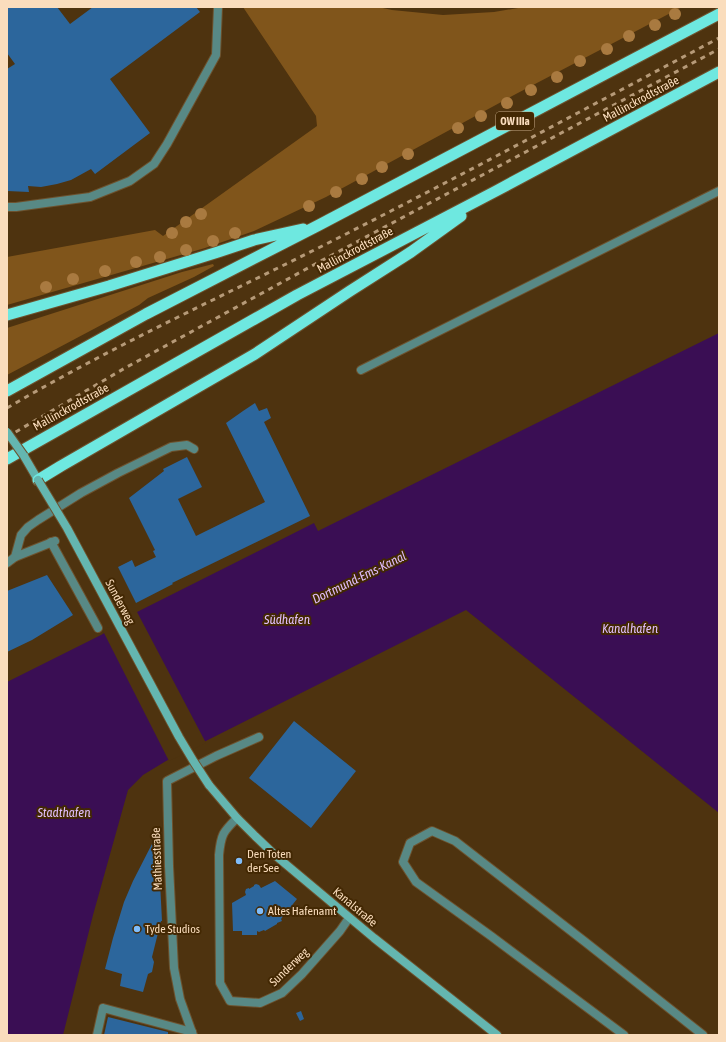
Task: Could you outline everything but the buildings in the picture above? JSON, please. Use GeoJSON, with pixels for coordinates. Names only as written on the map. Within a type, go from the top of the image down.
{"type":"FeatureCollection","features":[{"type":"Feature","properties":{"kind":"highway","name":"OW IIIa"},"geometry":{"type":"LineString","coordinates":[[319,225],[719,14]]}},
{"type":"Feature","properties":{"kind":"highway","name":"Mallinckrodtstraße"},"geometry":{"type":"LineString","coordinates":[[7,459],[297,295],[719,72]]}},
{"type":"Feature","properties":{"kind":"highway"},"geometry":{"type":"LineString","coordinates":[[38,480],[255,354],[411,252],[496,191]]}},
{"type":"Feature","properties":{"kind":"highway"},"geometry":{"type":"LineString","coordinates":[[7,315],[109,286],[254,240],[319,225]]}},
{"type":"Feature","properties":{"kind":"highway"},"geometry":{"type":"LineString","coordinates":[[7,391],[146,314],[319,225]]}},
{"type":"Feature","properties":{"kind":"main road","name":"Sunderweg"},"geometry":{"type":"LineString","coordinates":[[7,432],[24,456],[67,528],[179,737],[209,785]]}},
{"type":"Feature","properties":{"kind":"main road","name":"Kanalstraße"},"geometry":{"type":"LineString","coordinates":[[209,785],[238,818],[276,856],[349,918],[497,1035]]}},
{"type":"Feature","properties":{"kind":"street"},"geometry":{"type":"LineString","coordinates":[[7,207],[90,197],[130,181],[154,164],[167,144],[216,55],[218,7]]}},
{"type":"Feature","properties":{"kind":"street"},"geometry":{"type":"LineString","coordinates":[[361,370],[719,191]]}},
{"type":"Feature","properties":{"kind":"street"},"geometry":{"type":"LineString","coordinates":[[15,557],[21,535],[28,527],[81,493],[171,446],[187,445],[194,449]]}},
{"type":"Feature","properties":{"kind":"street"},"geometry":{"type":"LineString","coordinates":[[7,563],[15,557],[53,541],[98,628]]}},
{"type":"Feature","properties":{"kind":"street","name":"Mathiesstraße"},"geometry":{"type":"LineString","coordinates":[[193,1033],[180,999],[174,968],[167,781],[216,756],[259,738]]}},
{"type":"Feature","properties":{"kind":"street","name":"Sunderweg"},"geometry":{"type":"LineString","coordinates":[[238,818],[225,830],[220,840],[219,855],[220,982],[230,1001],[260,1003],[282,993],[302,974],[340,931],[349,918]]}},
{"type":"Feature","properties":{"kind":"street"},"geometry":{"type":"LineString","coordinates":[[624,1035],[416,882],[403,862],[410,843],[432,831],[455,841],[703,1035]]}},
{"type":"Feature","properties":{"kind":"street"},"geometry":{"type":"LineString","coordinates":[[97,1035],[103,1008],[193,1033]]}},
{"type":"Feature","properties":{"kind":"shaded area"},"geometry":{"type":"Polygon","coordinates":[[[243,7],[378,7],[392,10],[443,15],[494,12],[524,7],[682,7],[514,95],[326,197],[254,231],[205,248],[7,305],[7,257],[155,230],[163,236],[317,126],[316,116],[243,7]]]}},
{"type":"Feature","properties":{"kind":"shaded area"},"geometry":{"type":"Polygon","coordinates":[[[213,264],[214,266],[194,277],[148,298],[139,305],[7,375],[7,328],[182,272],[213,264]]]}},
{"type":"Feature","properties":{"kind":"water","name":"Südhafen"},"geometry":{"type":"Polygon","coordinates":[[[719,333],[719,813],[466,610],[166,761],[143,775],[128,790],[93,915],[63,1035],[7,1035],[7,682],[101,635],[137,612],[314,523],[318,531],[719,333]]]}},
{"type":"Feature","properties":{"kind":"pier"},"geometry":{"type":"Polygon","coordinates":[[[136,610],[206,743],[169,761],[103,631],[136,610]]]}},
{"type":"Feature","properties":{"kind":"railway"},"geometry":{"type":"LineString","coordinates":[[7,408],[90,362],[391,211],[719,38]]}},
{"type":"Feature","properties":{"kind":"railway"},"geometry":{"type":"LineString","coordinates":[[7,437],[125,368],[319,262],[719,49]]}},
{"type":"Feature","properties":{"kind":"place","name":"Den Toten der See"},"geometry":{"type":"Point","coordinates":[239,861]}},
{"type":"Feature","properties":{"kind":"place","name":"Altes Hafenamt"},"geometry":{"type":"Point","coordinates":[260,911]}},
{"type":"Feature","properties":{"kind":"place","name":"Tyde Studios"},"geometry":{"type":"Point","coordinates":[137,929]}},
{"type":"Feature","properties":{"kind":"water label","name":"Dortmund-Ems-Kanal"},"geometry":{"type":"Point","coordinates":[359,577]}},
{"type":"Feature","properties":{"kind":"water label","name":"Kanalhafen"},"geometry":{"type":"Point","coordinates":[630,628]}},
{"type":"Feature","properties":{"kind":"water label","name":"Stadthafen"},"geometry":{"type":"Point","coordinates":[64,812]}}]}
